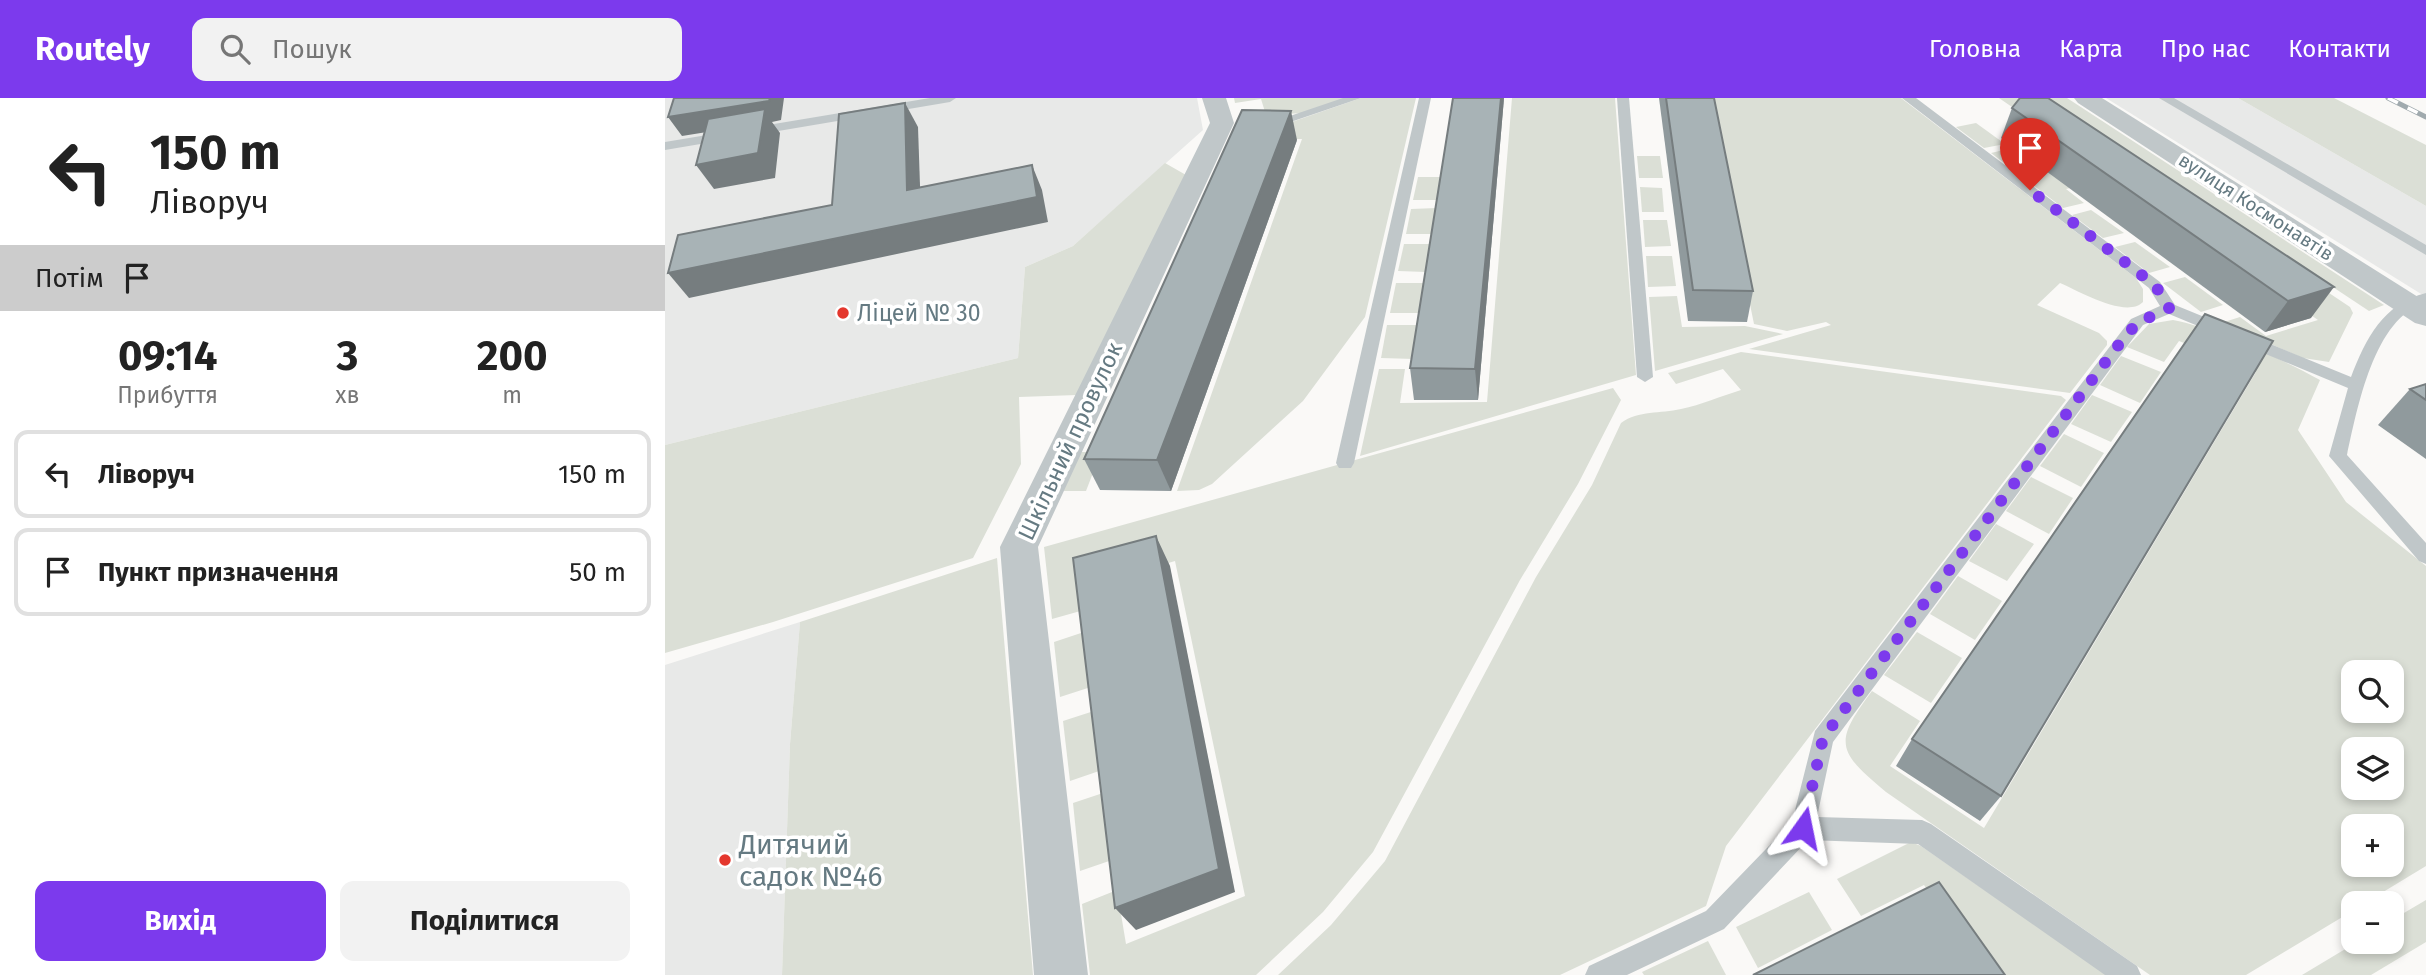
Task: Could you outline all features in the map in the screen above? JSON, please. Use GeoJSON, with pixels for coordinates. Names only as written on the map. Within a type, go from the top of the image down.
{"type":"FeatureCollection","features":[{"type":"Feature","properties":{"kind":"street","name":"вулиця Космонавтів"},"geometry":{"type":"LineString","coordinates":[[2086,98],[2420,306]]}},
{"type":"Feature","properties":{"kind":"street","name":"Шкільний провулок"},"geometry":{"type":"LineString","coordinates":[[1062,975],[1019,547],[1223,116]]}},
{"type":"Feature","properties":{"kind":"lane"},"geometry":{"type":"LineString","coordinates":[[665,146],[950,98]]}},
{"type":"Feature","properties":{"kind":"lane"},"geometry":{"type":"LineString","coordinates":[[1259,128],[1355,98]]}},
{"type":"Feature","properties":{"kind":"lane"},"geometry":{"type":"LineString","coordinates":[[1345,463],[1425,98]]}},
{"type":"Feature","properties":{"kind":"lane"},"geometry":{"type":"LineString","coordinates":[[1623,98],[1645,377]]}},
{"type":"Feature","properties":{"kind":"lane"},"geometry":{"type":"LineString","coordinates":[[1909,98],[2155,285],[2169,308],[2355,385]]}},
{"type":"Feature","properties":{"kind":"lane"},"geometry":{"type":"LineString","coordinates":[[2165,98],[2426,251]]}},
{"type":"Feature","properties":{"kind":"lane"},"geometry":{"type":"LineString","coordinates":[[2420,306],[2385,326],[2355,385],[2338,456],[2426,556]]}},
{"type":"Feature","properties":{"kind":"lane"},"geometry":{"type":"LineString","coordinates":[[1598,975],[1715,920],[1803,828],[1823,738],[2116,348],[2137,323],[2169,308]]}},
{"type":"Feature","properties":{"kind":"lane"},"geometry":{"type":"LineString","coordinates":[[1803,828],[1922,832],[2128,975]]}},
{"type":"Feature","properties":{"kind":"shaded area","name":"Ліцей № 30"},"geometry":{"type":"Polygon","coordinates":[[[665,98],[1197,98],[1203,130],[1073,246],[1025,267],[1018,358],[665,445],[665,98]]]}},
{"type":"Feature","properties":{"kind":"shaded area"},"geometry":{"type":"Polygon","coordinates":[[[1234,98],[1349,98],[1304,113],[1266,115],[1261,99],[1235,103],[1234,98]]]}},
{"type":"Feature","properties":{"kind":"shaded area"},"geometry":{"type":"Polygon","coordinates":[[[1361,98],[1416,98],[1365,317],[1303,401],[1212,484],[1199,490],[1177,491],[1302,139],[1250,139],[1251,136],[1361,98]]]}},
{"type":"Feature","properties":{"kind":"shaded area"},"geometry":{"type":"Polygon","coordinates":[[[1512,98],[1615,98],[1636,375],[1360,456],[1379,369],[1405,369],[1400,403],[1487,402],[1512,98]]]}},
{"type":"Feature","properties":{"kind":"shaded area"},"geometry":{"type":"Polygon","coordinates":[[[1708,98],[1901,98],[2136,278],[2143,289],[2143,302],[2135,306],[2114,306],[2060,283],[2037,305],[2099,333],[2107,341],[2107,345],[2070,393],[1749,349],[1831,325],[1826,322],[1787,331],[1754,324],[1708,98]]]}},
{"type":"Feature","properties":{"kind":"shaded area"},"geometry":{"type":"Polygon","coordinates":[[[1999,98],[2037,98],[2350,307],[2353,313],[2329,362],[2303,358],[2221,323],[2240,317],[2266,336],[2318,320],[2113,178],[2066,189],[2084,203],[2063,208],[1991,153],[2012,148],[2040,169],[2086,158],[1999,98]]]}},
{"type":"Feature","properties":{"kind":"shaded area"},"geometry":{"type":"Polygon","coordinates":[[[2048,98],[2067,98],[2384,305],[2369,311],[2048,98]]]}},
{"type":"Feature","properties":{"kind":"shaded area"},"geometry":{"type":"Polygon","coordinates":[[[2106,98],[2238,98],[2426,206],[2426,297],[2106,98]]]}},
{"type":"Feature","properties":{"kind":"shaded area"},"geometry":{"type":"Polygon","coordinates":[[[2238,98],[2334,98],[2426,145],[2426,206],[2238,98]]]}},
{"type":"Feature","properties":{"kind":"shaded area"},"geometry":{"type":"Polygon","coordinates":[[[1976,123],[2005,144],[1984,148],[1956,127],[1976,123]]]}},
{"type":"Feature","properties":{"kind":"shaded area"},"geometry":{"type":"Polygon","coordinates":[[[1637,156],[1660,156],[1663,178],[1639,178],[1637,156]]]}},
{"type":"Feature","properties":{"kind":"shaded area"},"geometry":{"type":"Polygon","coordinates":[[[1165,163],[1186,175],[1077,395],[1019,397],[1021,464],[973,558],[773,622],[665,653],[665,445],[1018,358],[1025,267],[1073,246],[1165,163]]]}},
{"type":"Feature","properties":{"kind":"shaded area"},"geometry":{"type":"Polygon","coordinates":[[[1418,177],[1442,177],[1439,200],[1413,200],[1418,177]]]}},
{"type":"Feature","properties":{"kind":"shaded area"},"geometry":{"type":"Polygon","coordinates":[[[1640,187],[1662,188],[1664,212],[1642,212],[1640,187]]]}},
{"type":"Feature","properties":{"kind":"shaded area"},"geometry":{"type":"Polygon","coordinates":[[[1437,208],[1433,234],[1406,234],[1411,209],[1437,208]]]}},
{"type":"Feature","properties":{"kind":"shaded area"},"geometry":{"type":"Polygon","coordinates":[[[2091,210],[2124,233],[2103,238],[2072,215],[2091,210]]]}},
{"type":"Feature","properties":{"kind":"shaded area"},"geometry":{"type":"Polygon","coordinates":[[[1643,220],[1667,220],[1671,246],[1645,247],[1643,220]]]}},
{"type":"Feature","properties":{"kind":"shaded area"},"geometry":{"type":"Polygon","coordinates":[[[2135,242],[2170,267],[2149,273],[2115,247],[2135,242]]]}},
{"type":"Feature","properties":{"kind":"shaded area"},"geometry":{"type":"Polygon","coordinates":[[[1404,244],[1430,244],[1426,272],[1398,271],[1404,244]]]}},
{"type":"Feature","properties":{"kind":"shaded area"},"geometry":{"type":"Polygon","coordinates":[[[1646,256],[1672,256],[1676,286],[1648,287],[1646,256]]]}},
{"type":"Feature","properties":{"kind":"shaded area"},"geometry":{"type":"Polygon","coordinates":[[[2185,277],[2223,305],[2201,312],[2163,283],[2185,277]]]}},
{"type":"Feature","properties":{"kind":"shaded area"},"geometry":{"type":"Polygon","coordinates":[[[1396,283],[1424,283],[1420,313],[1390,313],[1396,283]]]}},
{"type":"Feature","properties":{"kind":"shaded area"},"geometry":{"type":"Polygon","coordinates":[[[1677,296],[1682,327],[1745,326],[1783,334],[1655,371],[1649,297],[1677,296]]]}},
{"type":"Feature","properties":{"kind":"shaded area"},"geometry":{"type":"Polygon","coordinates":[[[2173,320],[2228,337],[2320,380],[2298,430],[2346,502],[2426,566],[2426,866],[2385,891],[2341,891],[2341,918],[2246,975],[2150,975],[1886,792],[1858,766],[1846,746],[1846,735],[1851,723],[1872,691],[1920,721],[1890,766],[1984,828],[2256,372],[2179,341],[2164,362],[2127,347],[2149,324],[2173,320]]]}},
{"type":"Feature","properties":{"kind":"shaded area"},"geometry":{"type":"Polygon","coordinates":[[[1387,325],[1419,325],[1414,359],[1381,358],[1387,325]]]}},
{"type":"Feature","properties":{"kind":"shaded area"},"geometry":{"type":"Polygon","coordinates":[[[1741,352],[2061,396],[2066,400],[1726,846],[1706,906],[1560,975],[1278,975],[1331,925],[1385,861],[1536,577],[1592,485],[1621,423],[1635,416],[1673,411],[1741,390],[1723,369],[1676,384],[1668,373],[1741,352]]]}},
{"type":"Feature","properties":{"kind":"shaded area"},"geometry":{"type":"Polygon","coordinates":[[[2121,356],[2161,372],[2140,403],[2100,385],[2121,356]]]}},
{"type":"Feature","properties":{"kind":"shaded area"},"geometry":{"type":"Polygon","coordinates":[[[1613,388],[1621,400],[1578,484],[1520,580],[1373,852],[1323,912],[1256,975],[1090,975],[1082,904],[1117,890],[1126,944],[1245,896],[1175,561],[1082,589],[1084,610],[1052,619],[1044,547],[1613,388]]]}},
{"type":"Feature","properties":{"kind":"shaded area"},"geometry":{"type":"Polygon","coordinates":[[[2092,395],[2132,412],[2111,442],[2071,424],[2092,395]]]}},
{"type":"Feature","properties":{"kind":"shaded area"},"geometry":{"type":"Polygon","coordinates":[[[2064,434],[2104,453],[2081,487],[2040,466],[2064,434]]]}},
{"type":"Feature","properties":{"kind":"shaded area"},"geometry":{"type":"Polygon","coordinates":[[[1078,452],[1101,452],[1086,491],[1060,491],[1078,452]]]}},
{"type":"Feature","properties":{"kind":"shaded area"},"geometry":{"type":"Polygon","coordinates":[[[2031,477],[2073,498],[2049,534],[2006,511],[2031,477]]]}},
{"type":"Feature","properties":{"kind":"shaded area"},"geometry":{"type":"Polygon","coordinates":[[[1996,524],[2034,544],[2007,581],[1969,561],[1996,524]]]}},
{"type":"Feature","properties":{"kind":"shaded area"},"geometry":{"type":"Polygon","coordinates":[[[997,558],[1033,975],[782,975],[790,744],[800,622],[997,558]]]}},
{"type":"Feature","properties":{"kind":"shaded area"},"geometry":{"type":"Polygon","coordinates":[[[1958,576],[2002,601],[1975,640],[1930,614],[1958,576]]]}},
{"type":"Feature","properties":{"kind":"shaded area","name":"Дитячий садок №46"},"geometry":{"type":"Polygon","coordinates":[[[800,622],[790,744],[782,975],[665,975],[665,665],[800,622]]]}},
{"type":"Feature","properties":{"kind":"shaded area"},"geometry":{"type":"Polygon","coordinates":[[[1087,631],[1094,686],[1060,697],[1054,642],[1087,631]]]}},
{"type":"Feature","properties":{"kind":"shaded area"},"geometry":{"type":"Polygon","coordinates":[[[1917,632],[1962,658],[1931,703],[1884,675],[1917,632]]]}},
{"type":"Feature","properties":{"kind":"shaded area"},"geometry":{"type":"Polygon","coordinates":[[[1097,710],[1105,769],[1070,781],[1063,721],[1097,710]]]}},
{"type":"Feature","properties":{"kind":"shaded area"},"geometry":{"type":"Polygon","coordinates":[[[1106,792],[1115,859],[1080,871],[1073,803],[1106,792]]]}},
{"type":"Feature","properties":{"kind":"shaded area"},"geometry":{"type":"Polygon","coordinates":[[[1911,842],[1921,846],[2107,975],[1988,975],[1924,885],[1861,916],[1837,879],[1911,842]]]}},
{"type":"Feature","properties":{"kind":"shaded area"},"geometry":{"type":"Polygon","coordinates":[[[1809,892],[1832,930],[1758,968],[1736,927],[1809,892]]]}},
{"type":"Feature","properties":{"kind":"shaded area"},"geometry":{"type":"Polygon","coordinates":[[[2426,900],[2426,942],[2371,975],[2302,975],[2341,952],[2341,954],[2404,954],[2404,913],[2426,900]]]}},
{"type":"Feature","properties":{"kind":"shaded area"},"geometry":{"type":"Polygon","coordinates":[[[1708,941],[1726,975],[1644,975],[1642,972],[1708,941]]]}},
{"type":"Feature","properties":{"kind":"building"},"geometry":{"type":"Polygon","coordinates":[[[674,98],[770,98],[769,101],[668,117],[674,98]]]}},
{"type":"Feature","properties":{"kind":"building"},"geometry":{"type":"Polygon","coordinates":[[[1453,98],[1501,98],[1475,369],[1410,368],[1453,98]]]}},
{"type":"Feature","properties":{"kind":"building"},"geometry":{"type":"Polygon","coordinates":[[[1666,98],[1714,98],[1753,291],[1693,290],[1666,98]]]}},
{"type":"Feature","properties":{"kind":"building"},"geometry":{"type":"Polygon","coordinates":[[[2020,98],[2048,98],[2334,287],[2288,301],[2012,108],[2020,98]]]}},
{"type":"Feature","properties":{"kind":"building"},"geometry":{"type":"Polygon","coordinates":[[[905,103],[907,190],[1032,165],[1037,197],[668,273],[678,235],[832,205],[839,114],[905,103]]]}},
{"type":"Feature","properties":{"kind":"building"},"geometry":{"type":"Polygon","coordinates":[[[765,109],[758,153],[696,165],[708,119],[765,109]]]}},
{"type":"Feature","properties":{"kind":"building"},"geometry":{"type":"Polygon","coordinates":[[[1242,110],[1291,111],[1157,460],[1084,459],[1242,110]]]}},
{"type":"Feature","properties":{"kind":"building"},"geometry":{"type":"Polygon","coordinates":[[[2205,314],[2273,341],[2001,796],[1912,739],[2205,314]]]}},
{"type":"Feature","properties":{"kind":"building"},"geometry":{"type":"Polygon","coordinates":[[[2426,384],[2426,400],[2410,389],[2426,384]]]}},
{"type":"Feature","properties":{"kind":"building"},"geometry":{"type":"Polygon","coordinates":[[[1156,536],[1219,869],[1115,908],[1073,558],[1156,536]]]}},
{"type":"Feature","properties":{"kind":"building"},"geometry":{"type":"Polygon","coordinates":[[[1939,882],[2005,975],[1753,975],[1939,882]]]}},
{"type":"Feature","properties":{"kind":"railway"},"geometry":{"type":"LineString","coordinates":[[2388,98],[2426,117]]}},
{"type":"Feature","properties":{"kind":"place","name":"Ліцей № 30"},"geometry":{"type":"Point","coordinates":[843,313]}},
{"type":"Feature","properties":{"kind":"place","name":"Дитячий садок №46"},"geometry":{"type":"Point","coordinates":[725,860]}},
{"type":"Feature","properties":{"kind":"route"},"geometry":{"type":"LineString","coordinates":[[1803,828],[1823,738],[2116,348],[2137,323],[2169,308],[2155,285],[2030,190]]}}]}
